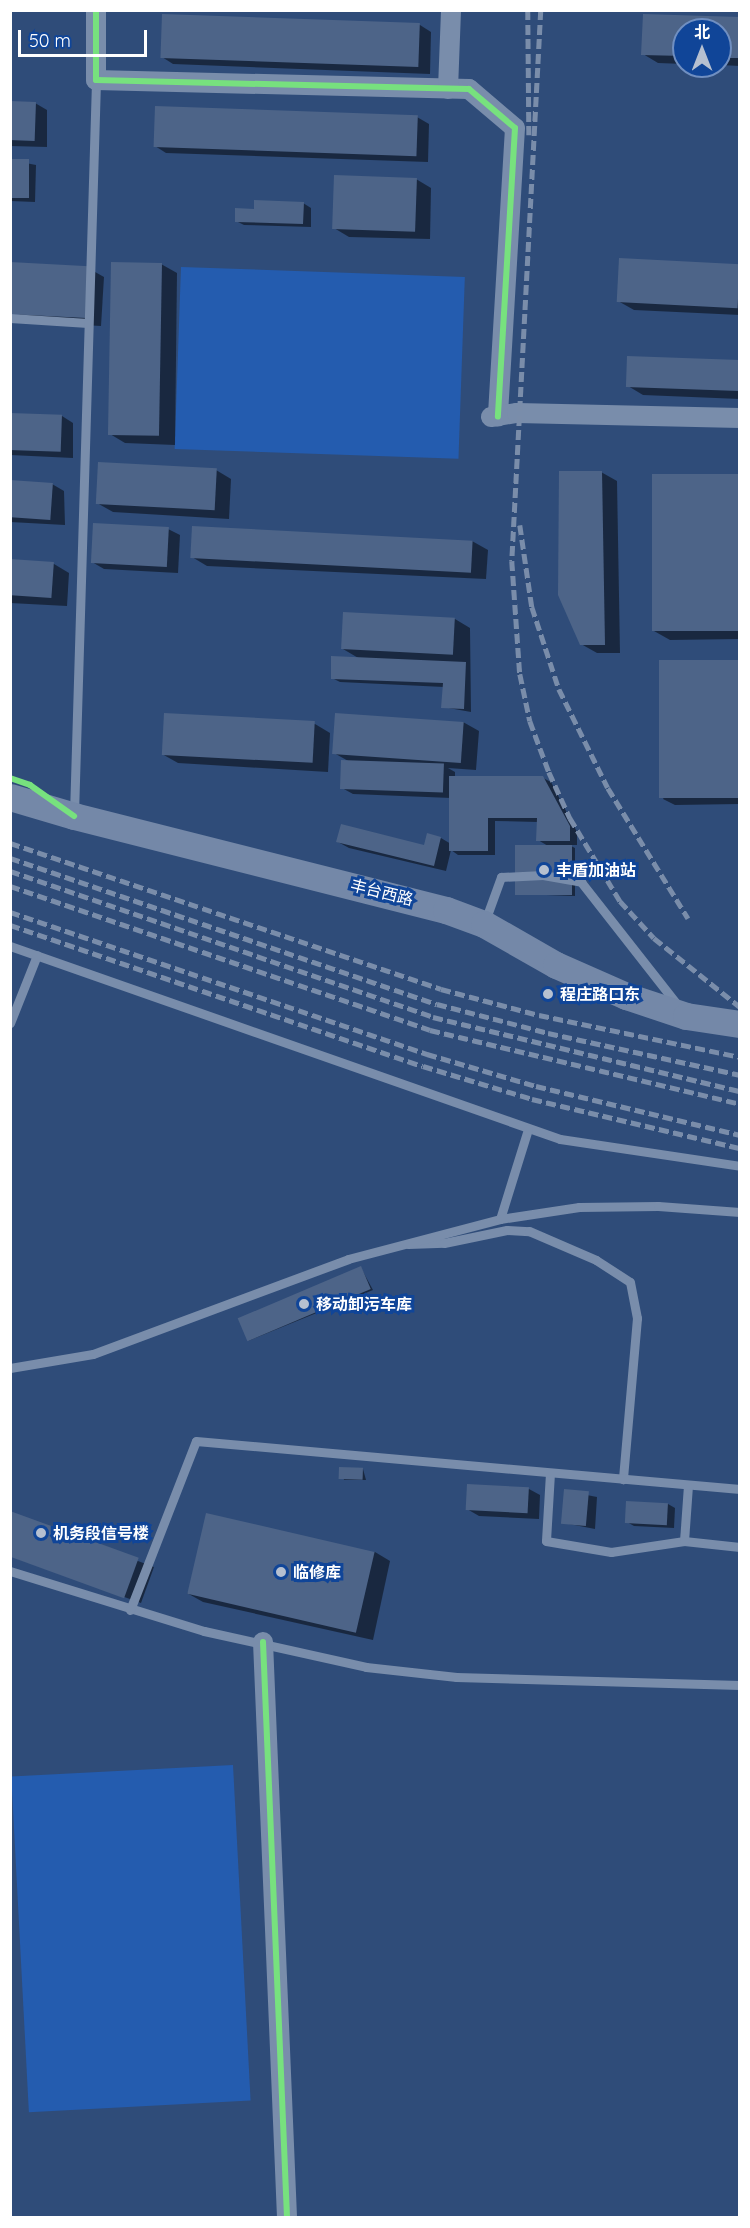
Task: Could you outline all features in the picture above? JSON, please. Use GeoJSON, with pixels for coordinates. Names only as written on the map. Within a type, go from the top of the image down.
{"type":"FeatureCollection","features":[{"type":"Feature","properties":{"kind":"main road","name":"丰台西路"},"geometry":{"type":"LineString","coordinates":[[10,797],[74,816],[402,897],[484,924],[591,982],[686,1016],[740,1024]]}},
{"type":"Feature","properties":{"kind":"street"},"geometry":{"type":"LineString","coordinates":[[96,10],[96,80],[469,89],[515,128],[495,417],[518,413],[740,418]]}},
{"type":"Feature","properties":{"kind":"street"},"geometry":{"type":"LineString","coordinates":[[448,89],[451,10]]}},
{"type":"Feature","properties":{"kind":"street"},"geometry":{"type":"LineString","coordinates":[[263,1642],[287,2217]]}},
{"type":"Feature","properties":{"kind":"lane"},"geometry":{"type":"LineString","coordinates":[[74,816],[96,80]]}},
{"type":"Feature","properties":{"kind":"lane"},"geometry":{"type":"LineString","coordinates":[[10,318],[88,323]]}},
{"type":"Feature","properties":{"kind":"lane"},"geometry":{"type":"LineString","coordinates":[[484,924],[501,877],[543,875],[581,882],[686,1016]]}},
{"type":"Feature","properties":{"kind":"lane"},"geometry":{"type":"LineString","coordinates":[[10,946],[560,1140],[740,1166]]}},
{"type":"Feature","properties":{"kind":"lane"},"geometry":{"type":"LineString","coordinates":[[10,1023],[37,955]]}},
{"type":"Feature","properties":{"kind":"lane"},"geometry":{"type":"LineString","coordinates":[[500,1219],[528,1129]]}},
{"type":"Feature","properties":{"kind":"lane"},"geometry":{"type":"LineString","coordinates":[[10,1368],[93,1354],[402,1242],[500,1219],[579,1207],[658,1206],[740,1212]]}},
{"type":"Feature","properties":{"kind":"lane"},"geometry":{"type":"LineString","coordinates":[[402,1242],[444,1243],[507,1230],[529,1231],[596,1260],[630,1282],[637,1318],[623,1479]]}},
{"type":"Feature","properties":{"kind":"lane"},"geometry":{"type":"LineString","coordinates":[[130,1610],[196,1441],[740,1490]]}},
{"type":"Feature","properties":{"kind":"lane"},"geometry":{"type":"LineString","coordinates":[[550,1473],[546,1541],[611,1552],[684,1541],[740,1547]]}},
{"type":"Feature","properties":{"kind":"lane"},"geometry":{"type":"LineString","coordinates":[[684,1541],[688,1485]]}},
{"type":"Feature","properties":{"kind":"lane"},"geometry":{"type":"LineString","coordinates":[[10,1571],[130,1610],[204,1631],[366,1666],[456,1677],[740,1685]]}},
{"type":"Feature","properties":{"kind":"shaded area"},"geometry":{"type":"Polygon","coordinates":[[[181,267],[465,277],[458,459],[175,449],[181,267]]]}},
{"type":"Feature","properties":{"kind":"shaded area"},"geometry":{"type":"Polygon","coordinates":[[[233,1765],[251,2101],[29,2112],[11,1777],[233,1765]]]}},
{"type":"Feature","properties":{"kind":"building"},"geometry":{"type":"Polygon","coordinates":[[[162,14],[420,23],[418,67],[160,58],[162,14]]]}},
{"type":"Feature","properties":{"kind":"building"},"geometry":{"type":"Polygon","coordinates":[[[643,14],[740,17],[740,58],[732,58],[732,18],[672,18],[672,56],[641,55],[643,14]]]}},
{"type":"Feature","properties":{"kind":"building"},"geometry":{"type":"Polygon","coordinates":[[[10,101],[36,102],[35,141],[10,140],[10,101]]]}},
{"type":"Feature","properties":{"kind":"building"},"geometry":{"type":"Polygon","coordinates":[[[155,106],[418,115],[416,156],[154,147],[155,106]]]}},
{"type":"Feature","properties":{"kind":"building"},"geometry":{"type":"Polygon","coordinates":[[[10,159],[29,159],[29,198],[10,198],[10,159]]]}},
{"type":"Feature","properties":{"kind":"building"},"geometry":{"type":"Polygon","coordinates":[[[334,175],[417,178],[415,232],[332,229],[334,175]]]}},
{"type":"Feature","properties":{"kind":"building"},"geometry":{"type":"Polygon","coordinates":[[[254,200],[304,202],[303,224],[235,222],[235,208],[254,209],[254,200]]]}},
{"type":"Feature","properties":{"kind":"building"},"geometry":{"type":"Polygon","coordinates":[[[619,258],[740,264],[738,308],[617,302],[619,258]]]}},
{"type":"Feature","properties":{"kind":"building"},"geometry":{"type":"Polygon","coordinates":[[[10,262],[89,266],[86,318],[10,314],[10,262]]]}},
{"type":"Feature","properties":{"kind":"building"},"geometry":{"type":"Polygon","coordinates":[[[111,262],[162,263],[159,436],[108,435],[111,262]]]}},
{"type":"Feature","properties":{"kind":"building"},"geometry":{"type":"Polygon","coordinates":[[[627,356],[740,360],[739,391],[626,387],[627,356]]]}},
{"type":"Feature","properties":{"kind":"building"},"geometry":{"type":"Polygon","coordinates":[[[10,413],[62,415],[61,452],[10,450],[10,413]]]}},
{"type":"Feature","properties":{"kind":"building"},"geometry":{"type":"Polygon","coordinates":[[[98,462],[217,468],[215,510],[96,504],[98,462]]]}},
{"type":"Feature","properties":{"kind":"building"},"geometry":{"type":"Polygon","coordinates":[[[559,471],[602,471],[605,645],[580,645],[558,595],[559,471]]]}},
{"type":"Feature","properties":{"kind":"building"},"geometry":{"type":"Polygon","coordinates":[[[652,474],[740,474],[740,631],[652,631],[652,474]]]}},
{"type":"Feature","properties":{"kind":"building"},"geometry":{"type":"Polygon","coordinates":[[[10,480],[53,483],[50,520],[10,517],[10,480]]]}},
{"type":"Feature","properties":{"kind":"building"},"geometry":{"type":"Polygon","coordinates":[[[93,523],[169,527],[167,567],[91,563],[93,523]]]}},
{"type":"Feature","properties":{"kind":"building"},"geometry":{"type":"Polygon","coordinates":[[[192,526],[473,541],[471,573],[190,558],[192,526]]]}},
{"type":"Feature","properties":{"kind":"building"},"geometry":{"type":"Polygon","coordinates":[[[10,559],[54,562],[51,598],[10,595],[10,559]]]}},
{"type":"Feature","properties":{"kind":"building"},"geometry":{"type":"Polygon","coordinates":[[[343,612],[455,618],[453,655],[341,649],[343,612]]]}},
{"type":"Feature","properties":{"kind":"building"},"geometry":{"type":"Polygon","coordinates":[[[331,656],[466,662],[464,709],[441,708],[443,683],[331,679],[331,656]]]}},
{"type":"Feature","properties":{"kind":"building"},"geometry":{"type":"Polygon","coordinates":[[[659,660],[740,660],[740,798],[659,798],[659,660]]]}},
{"type":"Feature","properties":{"kind":"building"},"geometry":{"type":"Polygon","coordinates":[[[164,713],[315,721],[313,763],[162,755],[164,713]]]}},
{"type":"Feature","properties":{"kind":"building"},"geometry":{"type":"Polygon","coordinates":[[[335,713],[464,722],[461,763],[332,754],[335,713]]]}},
{"type":"Feature","properties":{"kind":"building"},"geometry":{"type":"Polygon","coordinates":[[[341,760],[444,764],[443,793],[340,789],[341,760]]]}},
{"type":"Feature","properties":{"kind":"building"},"geometry":{"type":"Polygon","coordinates":[[[449,776],[543,776],[570,826],[570,841],[536,841],[537,818],[488,818],[488,851],[449,851],[449,776]]]}},
{"type":"Feature","properties":{"kind":"building"},"geometry":{"type":"Polygon","coordinates":[[[341,824],[424,845],[427,833],[441,837],[434,866],[336,842],[341,824]]]}},
{"type":"Feature","properties":{"kind":"building","name":"丰盾加油站"},"geometry":{"type":"Polygon","coordinates":[[[515,845],[572,845],[572,895],[515,895],[515,845]]]}},
{"type":"Feature","properties":{"kind":"building","name":"移动卸污车库"},"geometry":{"type":"Polygon","coordinates":[[[361,1266],[371,1289],[247,1341],[238,1318],[361,1266]]]}},
{"type":"Feature","properties":{"kind":"building"},"geometry":{"type":"Polygon","coordinates":[[[339,1467],[363,1468],[363,1480],[339,1479],[339,1467]]]}},
{"type":"Feature","properties":{"kind":"building"},"geometry":{"type":"Polygon","coordinates":[[[467,1484],[529,1487],[528,1513],[466,1510],[467,1484]]]}},
{"type":"Feature","properties":{"kind":"building"},"geometry":{"type":"Polygon","coordinates":[[[564,1489],[589,1491],[586,1526],[561,1524],[564,1489]]]}},
{"type":"Feature","properties":{"kind":"building"},"geometry":{"type":"Polygon","coordinates":[[[626,1501],[668,1503],[667,1525],[625,1523],[626,1501]]]}},
{"type":"Feature","properties":{"kind":"building","name":"机务段信号楼"},"geometry":{"type":"Polygon","coordinates":[[[10,1511],[139,1558],[124,1598],[10,1557],[10,1511]]]}},
{"type":"Feature","properties":{"kind":"building","name":"临修库"},"geometry":{"type":"Polygon","coordinates":[[[206,1513],[375,1552],[356,1633],[187,1594],[206,1513]]]}},
{"type":"Feature","properties":{"kind":"railway"},"geometry":{"type":"LineString","coordinates":[[528,10],[529,135]]}},
{"type":"Feature","properties":{"kind":"railway"},"geometry":{"type":"LineString","coordinates":[[541,10],[512,561],[520,674],[530,721],[549,772],[570,818],[620,901],[654,938],[740,1007]]}},
{"type":"Feature","properties":{"kind":"railway"},"geometry":{"type":"LineString","coordinates":[[520,525],[532,607],[559,689],[608,788],[688,918]]}},
{"type":"Feature","properties":{"kind":"railway"},"geometry":{"type":"LineString","coordinates":[[10,843],[441,989],[539,1015],[740,1057]]}},
{"type":"Feature","properties":{"kind":"railway"},"geometry":{"type":"LineString","coordinates":[[10,858],[437,1004],[548,1033],[740,1075]]}},
{"type":"Feature","properties":{"kind":"railway"},"geometry":{"type":"LineString","coordinates":[[10,871],[433,1017],[740,1091]]}},
{"type":"Feature","properties":{"kind":"railway"},"geometry":{"type":"LineString","coordinates":[[10,886],[430,1030],[740,1104]]}},
{"type":"Feature","properties":{"kind":"railway"},"geometry":{"type":"LineString","coordinates":[[10,912],[427,1054],[536,1086],[740,1135]]}},
{"type":"Feature","properties":{"kind":"railway"},"geometry":{"type":"LineString","coordinates":[[10,925],[423,1066],[532,1099],[740,1148]]}},
{"type":"Feature","properties":{"kind":"cycle path"},"geometry":{"type":"LineString","coordinates":[[96,10],[96,80],[469,89],[515,128],[498,417]]}},
{"type":"Feature","properties":{"kind":"cycle path"},"geometry":{"type":"LineString","coordinates":[[10,778],[30,785],[74,816]]}},
{"type":"Feature","properties":{"kind":"cycle path"},"geometry":{"type":"LineString","coordinates":[[263,1642],[287,2218]]}},
{"type":"Feature","properties":{"kind":"place","name":"丰盾加油站"},"geometry":{"type":"Point","coordinates":[544,870]}},
{"type":"Feature","properties":{"kind":"place","name":"程庄路口东"},"geometry":{"type":"Point","coordinates":[548,994]}},
{"type":"Feature","properties":{"kind":"place","name":"移动卸污车库"},"geometry":{"type":"Point","coordinates":[304,1304]}},
{"type":"Feature","properties":{"kind":"place","name":"机务段信号楼"},"geometry":{"type":"Point","coordinates":[41,1533]}},
{"type":"Feature","properties":{"kind":"place","name":"临修库"},"geometry":{"type":"Point","coordinates":[281,1572]}}]}
